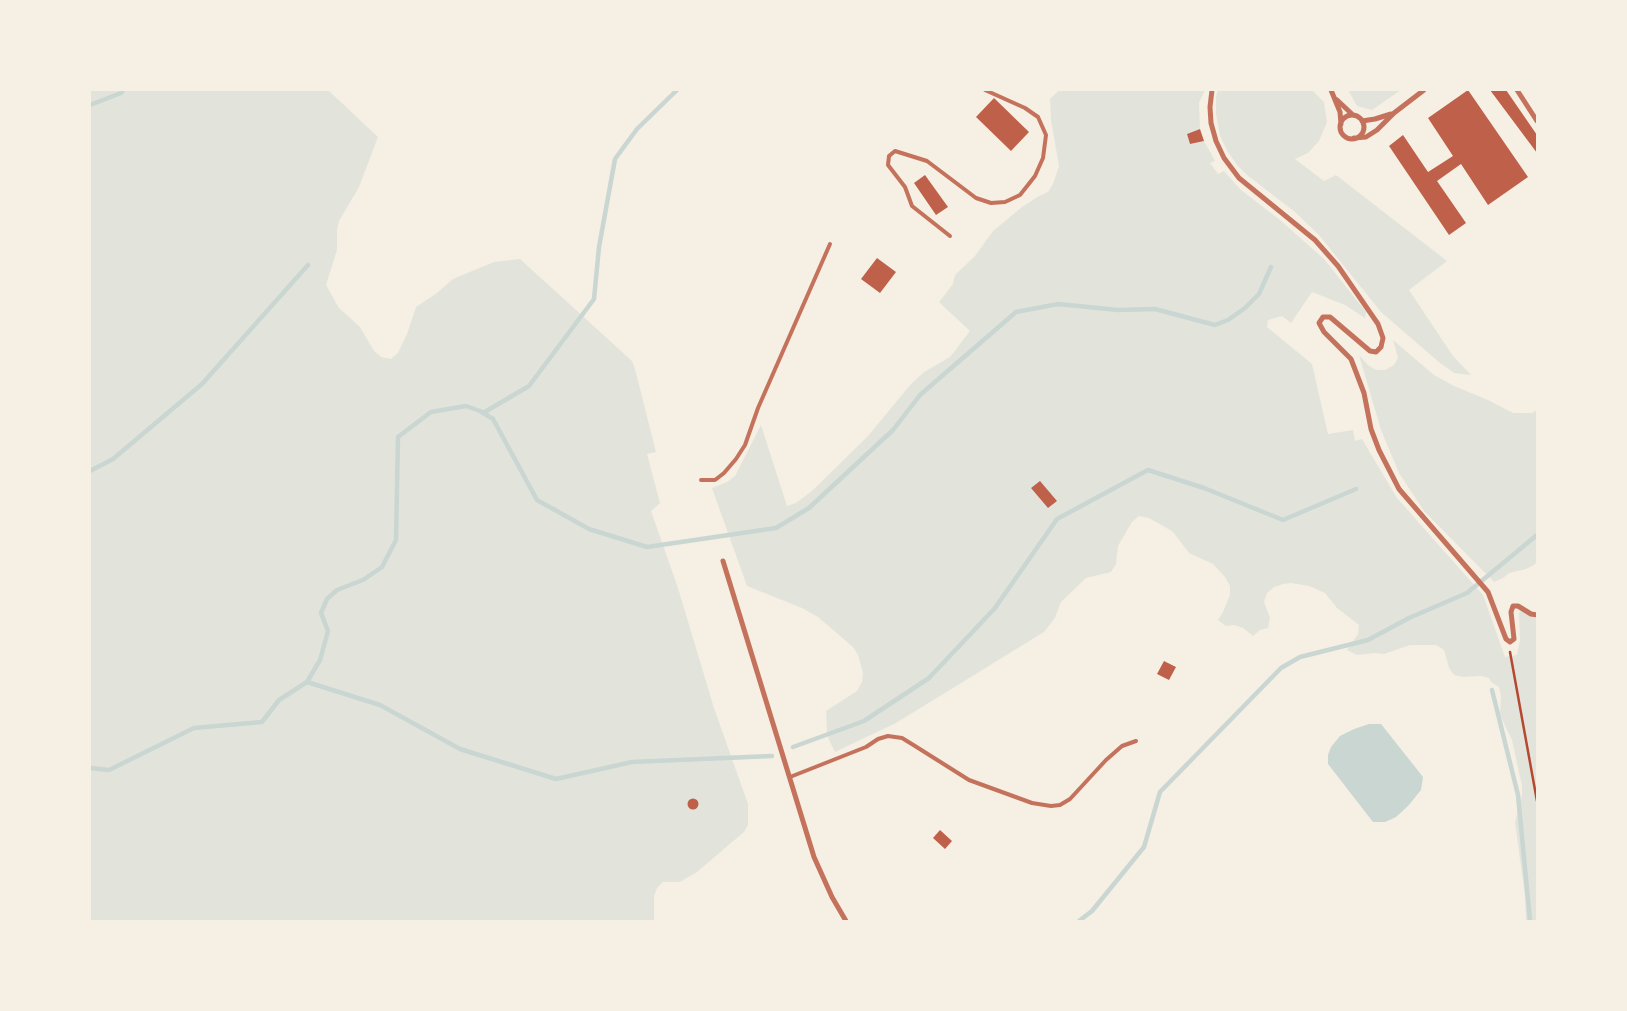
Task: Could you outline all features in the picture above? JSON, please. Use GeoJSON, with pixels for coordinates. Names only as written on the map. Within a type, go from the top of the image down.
{"type":"FeatureCollection","features":[{"type":"Feature","properties":{"kind":"street"},"geometry":{"type":"LineString","coordinates":[[1212,90],[1210,107],[1212,123],[1216,141],[1224,158],[1239,178],[1316,240],[1338,266],[1378,324],[1383,338],[1381,347],[1376,352],[1370,351],[1330,317],[1323,317],[1319,323],[1324,332],[1351,359],[1364,394],[1371,429],[1399,489],[1488,592],[1506,639],[1510,642],[1514,639],[1511,612],[1513,606],[1518,606],[1531,614],[1537,615]]}},
{"type":"Feature","properties":{"kind":"street"},"geometry":{"type":"LineString","coordinates":[[1331,90],[1340,112],[1341,132],[1347,137],[1354,138],[1366,136],[1377,130],[1394,113],[1424,90]]}},
{"type":"Feature","properties":{"kind":"street"},"geometry":{"type":"LineString","coordinates":[[1520,92],[1537,121]]}},
{"type":"Feature","properties":{"kind":"street"},"geometry":{"type":"LineString","coordinates":[[1335,98],[1364,124],[1363,132],[1354,138]]}},
{"type":"Feature","properties":{"kind":"street"},"geometry":{"type":"LineString","coordinates":[[1362,121],[1394,113]]}},
{"type":"Feature","properties":{"kind":"street"},"geometry":{"type":"LineString","coordinates":[[1341,124],[1344,118],[1353,115]]}},
{"type":"Feature","properties":{"kind":"street"},"geometry":{"type":"LineString","coordinates":[[723,561],[814,857],[832,897],[846,921]]}},
{"type":"Feature","properties":{"kind":"lane"},"geometry":{"type":"LineString","coordinates":[[950,236],[912,206],[905,187],[888,165],[889,156],[895,151],[927,161],[976,198],[991,203],[1005,202],[1020,195],[1036,176],[1043,158],[1046,135],[1038,117],[1025,108],[985,90]]}},
{"type":"Feature","properties":{"kind":"lane"},"geometry":{"type":"LineString","coordinates":[[701,480],[716,480],[736,459],[745,445],[758,408],[830,244]]}},
{"type":"Feature","properties":{"kind":"lane"},"geometry":{"type":"LineString","coordinates":[[790,777],[866,747],[878,739],[888,736],[902,738],[969,780],[1032,803],[1051,806],[1060,805],[1070,799],[1106,760],[1122,746],[1136,741]]}},
{"type":"Feature","properties":{"kind":"path"},"geometry":{"type":"LineString","coordinates":[[1506,639],[1511,655],[1537,801]]}},
{"type":"Feature","properties":{"kind":"shaded area"},"geometry":{"type":"Polygon","coordinates":[[[90,90],[328,90],[378,137],[359,187],[339,221],[337,250],[326,285],[339,308],[360,327],[374,351],[381,357],[391,359],[398,353],[416,307],[437,293],[453,279],[494,262],[520,259],[632,361],[656,452],[647,454],[660,503],[651,511],[678,588],[714,708],[748,804],[748,825],[744,832],[697,872],[680,882],[663,882],[657,888],[654,896],[654,921],[90,921],[90,90]]]}},
{"type":"Feature","properties":{"kind":"shaded area"},"geometry":{"type":"Polygon","coordinates":[[[1059,90],[1205,90],[1199,103],[1200,129],[1187,134],[1190,144],[1204,141],[1215,161],[1210,163],[1218,174],[1224,171],[1241,190],[1280,220],[1324,259],[1366,312],[1365,318],[1345,305],[1312,292],[1291,323],[1282,316],[1268,320],[1267,327],[1312,364],[1328,434],[1353,430],[1355,441],[1362,439],[1397,498],[1483,595],[1505,657],[1517,655],[1520,640],[1519,613],[1521,611],[1537,619],[1537,921],[1526,921],[1525,896],[1515,822],[1522,795],[1522,786],[1512,740],[1500,715],[1501,696],[1499,687],[1491,682],[1489,678],[1454,675],[1449,668],[1444,650],[1436,645],[1410,645],[1384,654],[1357,655],[1347,650],[1358,634],[1359,625],[1337,608],[1325,593],[1309,586],[1291,583],[1283,584],[1274,587],[1267,593],[1264,602],[1270,618],[1268,628],[1260,630],[1253,636],[1243,628],[1234,625],[1226,626],[1218,620],[1230,595],[1230,586],[1225,577],[1213,564],[1189,553],[1173,532],[1149,518],[1139,516],[1132,522],[1118,546],[1116,564],[1111,572],[1086,578],[1061,602],[1055,618],[1044,632],[896,723],[835,752],[827,731],[826,711],[857,691],[862,682],[863,673],[858,655],[853,647],[818,617],[802,608],[747,586],[712,488],[727,482],[735,476],[761,425],[787,506],[796,503],[812,491],[868,436],[911,384],[924,372],[950,357],[970,331],[939,302],[953,284],[955,275],[975,256],[993,231],[1022,207],[1048,192],[1053,184],[1059,166],[1051,120],[1050,99],[1059,90]]]}},
{"type":"Feature","properties":{"kind":"shaded area"},"geometry":{"type":"Polygon","coordinates":[[[1218,90],[1312,90],[1324,102],[1327,122],[1319,141],[1308,153],[1295,159],[1324,181],[1336,175],[1447,261],[1409,290],[1453,356],[1471,375],[1454,373],[1381,312],[1319,235],[1295,212],[1237,165],[1220,136],[1216,114],[1218,90]]]}},
{"type":"Feature","properties":{"kind":"shaded area"},"geometry":{"type":"Polygon","coordinates":[[[1348,90],[1401,90],[1372,110],[1357,106],[1348,90]]]}},
{"type":"Feature","properties":{"kind":"shaded area"},"geometry":{"type":"Polygon","coordinates":[[[1393,340],[1434,375],[1454,386],[1513,413],[1532,413],[1537,410],[1537,562],[1534,565],[1509,573],[1494,582],[1424,511],[1399,473],[1381,430],[1359,355],[1368,365],[1376,370],[1385,370],[1394,365],[1398,358],[1393,340]]]}},
{"type":"Feature","properties":{"kind":"shaded area"},"geometry":{"type":"Polygon","coordinates":[[[1369,724],[1381,724],[1423,777],[1421,790],[1408,806],[1396,817],[1385,822],[1373,822],[1328,764],[1328,755],[1331,747],[1340,736],[1369,724]]]}},
{"type":"Feature","properties":{"kind":"building"},"geometry":{"type":"Polygon","coordinates":[[[1468,90],[1528,177],[1488,205],[1461,164],[1437,181],[1466,223],[1449,235],[1389,146],[1403,135],[1428,172],[1453,156],[1428,118],[1468,90]]]}},
{"type":"Feature","properties":{"kind":"building"},"geometry":{"type":"Polygon","coordinates":[[[1490,90],[1506,90],[1537,135],[1537,153],[1490,90]]]}},
{"type":"Feature","properties":{"kind":"building"},"geometry":{"type":"Polygon","coordinates":[[[994,98],[1029,132],[1011,151],[976,117],[994,98]]]}},
{"type":"Feature","properties":{"kind":"building"},"geometry":{"type":"Polygon","coordinates":[[[1200,129],[1204,141],[1190,144],[1187,134],[1200,129]]]}},
{"type":"Feature","properties":{"kind":"building"},"geometry":{"type":"Polygon","coordinates":[[[925,175],[948,207],[936,215],[914,183],[925,175]]]}},
{"type":"Feature","properties":{"kind":"building"},"geometry":{"type":"Polygon","coordinates":[[[877,258],[896,272],[880,293],[861,279],[877,258]]]}},
{"type":"Feature","properties":{"kind":"building"},"geometry":{"type":"Polygon","coordinates":[[[1040,481],[1057,501],[1048,508],[1031,488],[1040,481]]]}},
{"type":"Feature","properties":{"kind":"building"},"geometry":{"type":"Polygon","coordinates":[[[1164,661],[1176,667],[1169,680],[1157,674],[1164,661]]]}},
{"type":"Feature","properties":{"kind":"building"},"geometry":{"type":"Polygon","coordinates":[[[693,798],[699,804],[693,810],[687,804],[693,798]]]}},
{"type":"Feature","properties":{"kind":"building"},"geometry":{"type":"Polygon","coordinates":[[[940,830],[952,841],[945,849],[933,838],[940,830]]]}},
{"type":"Feature","properties":{"kind":"waterway"},"geometry":{"type":"LineString","coordinates":[[90,105],[121,93],[123,90]]}},
{"type":"Feature","properties":{"kind":"waterway"},"geometry":{"type":"LineString","coordinates":[[483,413],[529,386],[594,299],[599,247],[615,159],[637,129],[677,90]]}},
{"type":"Feature","properties":{"kind":"waterway"},"geometry":{"type":"LineString","coordinates":[[90,471],[113,459],[202,384],[308,265]]}},
{"type":"Feature","properties":{"kind":"waterway"},"geometry":{"type":"LineString","coordinates":[[90,768],[109,770],[194,728],[262,722],[279,700],[307,682],[320,660],[328,631],[321,613],[327,599],[337,590],[363,580],[382,567],[396,540],[398,437],[431,412],[466,406],[480,411],[493,419],[537,500],[589,529],[647,547],[776,528],[809,508],[893,430],[920,395],[1016,312],[1058,304],[1118,310],[1155,309],[1215,325],[1228,320],[1245,308],[1259,294],[1271,267]]}},
{"type":"Feature","properties":{"kind":"waterway"},"geometry":{"type":"LineString","coordinates":[[793,747],[864,721],[929,678],[995,608],[1057,519],[1148,470],[1204,488],[1283,520],[1356,489]]}},
{"type":"Feature","properties":{"kind":"waterway"},"geometry":{"type":"LineString","coordinates":[[1079,921],[1092,911],[1144,847],[1160,792],[1281,668],[1300,657],[1368,640],[1409,618],[1467,593],[1537,535]]}},
{"type":"Feature","properties":{"kind":"waterway"},"geometry":{"type":"LineString","coordinates":[[307,682],[380,705],[460,749],[556,779],[632,762],[772,756]]}},
{"type":"Feature","properties":{"kind":"waterway"},"geometry":{"type":"LineString","coordinates":[[1492,690],[1518,795],[1530,921]]}}]}
